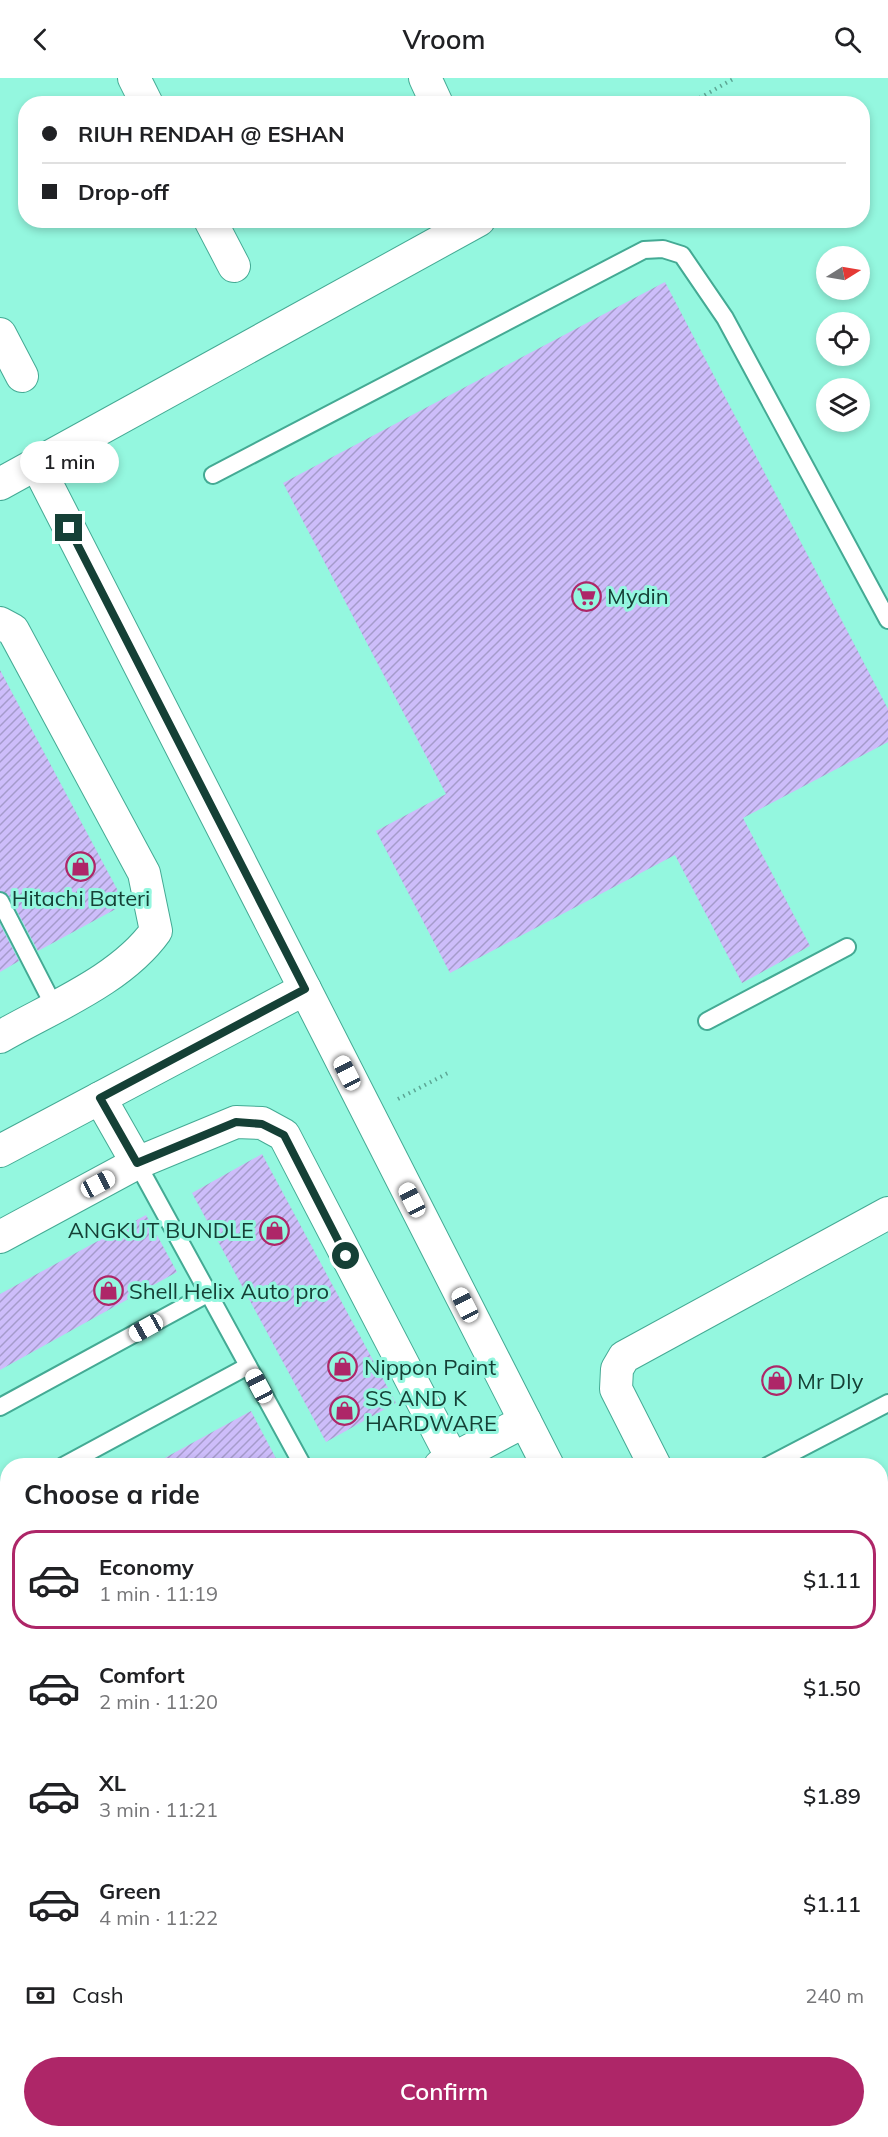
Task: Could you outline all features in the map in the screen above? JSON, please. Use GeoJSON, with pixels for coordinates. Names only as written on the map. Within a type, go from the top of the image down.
{"type":"FeatureCollection","features":[{"type":"Feature","properties":{"kind":"street"},"geometry":{"type":"LineString","coordinates":[[134,78],[143,96]]}},
{"type":"Feature","properties":{"kind":"street"},"geometry":{"type":"LineString","coordinates":[[425,78],[433,96]]}},
{"type":"Feature","properties":{"kind":"street"},"geometry":{"type":"LineString","coordinates":[[214,228],[234,266]]}},
{"type":"Feature","properties":{"kind":"street"},"geometry":{"type":"LineString","coordinates":[[0,484],[466,228]]}},
{"type":"Feature","properties":{"kind":"street"},"geometry":{"type":"LineString","coordinates":[[0,334],[22,376]]}},
{"type":"Feature","properties":{"kind":"street"},"geometry":{"type":"LineString","coordinates":[[37,465],[544,1458]]}},
{"type":"Feature","properties":{"kind":"street"},"geometry":{"type":"LineString","coordinates":[[0,623],[13,630],[144,873],[156,931],[145,947],[113,973],[0,1036]]}},
{"type":"Feature","properties":{"kind":"street"},"geometry":{"type":"LineString","coordinates":[[0,1151],[305,989]]}},
{"type":"Feature","properties":{"kind":"street"},"geometry":{"type":"LineString","coordinates":[[100,1098],[137,1163]]}},
{"type":"Feature","properties":{"kind":"street"},"geometry":{"type":"LineString","coordinates":[[0,1236],[137,1163],[236,1122],[262,1124],[284,1135],[447,1458]]}},
{"type":"Feature","properties":{"kind":"street"},"geometry":{"type":"LineString","coordinates":[[651,1458],[616,1389],[617,1369],[624,1357],[888,1213]]}},
{"type":"Feature","properties":{"kind":"street"},"geometry":{"type":"LineString","coordinates":[[459,1458],[525,1421]]}},
{"type":"Feature","properties":{"kind":"lane"},"geometry":{"type":"LineString","coordinates":[[213,475],[644,250],[663,249],[682,255],[725,318],[888,620]]}},
{"type":"Feature","properties":{"kind":"lane"},"geometry":{"type":"LineString","coordinates":[[0,901],[54,1006]]}},
{"type":"Feature","properties":{"kind":"lane"},"geometry":{"type":"LineString","coordinates":[[707,1021],[847,947]]}},
{"type":"Feature","properties":{"kind":"lane"},"geometry":{"type":"LineString","coordinates":[[137,1163],[299,1458]]}},
{"type":"Feature","properties":{"kind":"lane"},"geometry":{"type":"LineString","coordinates":[[0,1407],[209,1293]]}},
{"type":"Feature","properties":{"kind":"lane"},"geometry":{"type":"LineString","coordinates":[[78,1458],[249,1366]]}},
{"type":"Feature","properties":{"kind":"lane"},"geometry":{"type":"LineString","coordinates":[[782,1458],[888,1403]]}},
{"type":"Feature","properties":{"kind":"path"},"geometry":{"type":"LineString","coordinates":[[703,96],[735,78]]}},
{"type":"Feature","properties":{"kind":"path"},"geometry":{"type":"LineString","coordinates":[[369,1115],[448,1072]]}},
{"type":"Feature","properties":{"kind":"building","name":"Mydin"},"geometry":{"type":"Polygon","coordinates":[[[665,282],[888,709],[888,742],[743,818],[810,946],[742,983],[675,855],[450,973],[376,831],[446,794],[283,483],[665,282]]]}},
{"type":"Feature","properties":{"kind":"building"},"geometry":{"type":"Polygon","coordinates":[[[0,670],[125,904],[38,951],[9,896],[0,891],[0,670]]]}},
{"type":"Feature","properties":{"kind":"building"},"geometry":{"type":"Polygon","coordinates":[[[0,924],[19,961],[0,972],[0,924]]]}},
{"type":"Feature","properties":{"kind":"building"},"geometry":{"type":"Polygon","coordinates":[[[262,1154],[396,1403],[326,1442],[192,1193],[262,1154]]]}},
{"type":"Feature","properties":{"kind":"building"},"geometry":{"type":"Polygon","coordinates":[[[146,1215],[177,1272],[0,1370],[0,1294],[146,1215]]]}},
{"type":"Feature","properties":{"kind":"building"},"geometry":{"type":"Polygon","coordinates":[[[251,1411],[276,1458],[165,1458],[251,1411]]]}},
{"type":"Feature","properties":{"kind":"place","name":"Mydin"},"geometry":{"type":"Point","coordinates":[586,596]}},
{"type":"Feature","properties":{"kind":"place","name":"Hitachi Bateri"},"geometry":{"type":"Point","coordinates":[81,866]}},
{"type":"Feature","properties":{"kind":"place","name":"ANGKUT BUNDLE"},"geometry":{"type":"Point","coordinates":[275,1230]}},
{"type":"Feature","properties":{"kind":"place","name":"Shell Helix Auto pro"},"geometry":{"type":"Point","coordinates":[108,1291]}},
{"type":"Feature","properties":{"kind":"place","name":"Nippon Paint"},"geometry":{"type":"Point","coordinates":[343,1367]}},
{"type":"Feature","properties":{"kind":"place","name":"Mr DIy"},"geometry":{"type":"Point","coordinates":[776,1381]}},
{"type":"Feature","properties":{"kind":"place","name":"SS AND K HARDWARE"},"geometry":{"type":"Point","coordinates":[344,1411]}},
{"type":"Feature","properties":{"kind":"route"},"geometry":{"type":"LineString","coordinates":[[69,528],[305,989],[100,1098],[137,1163],[236,1122],[262,1124],[284,1135],[346,1256]]}}]}
